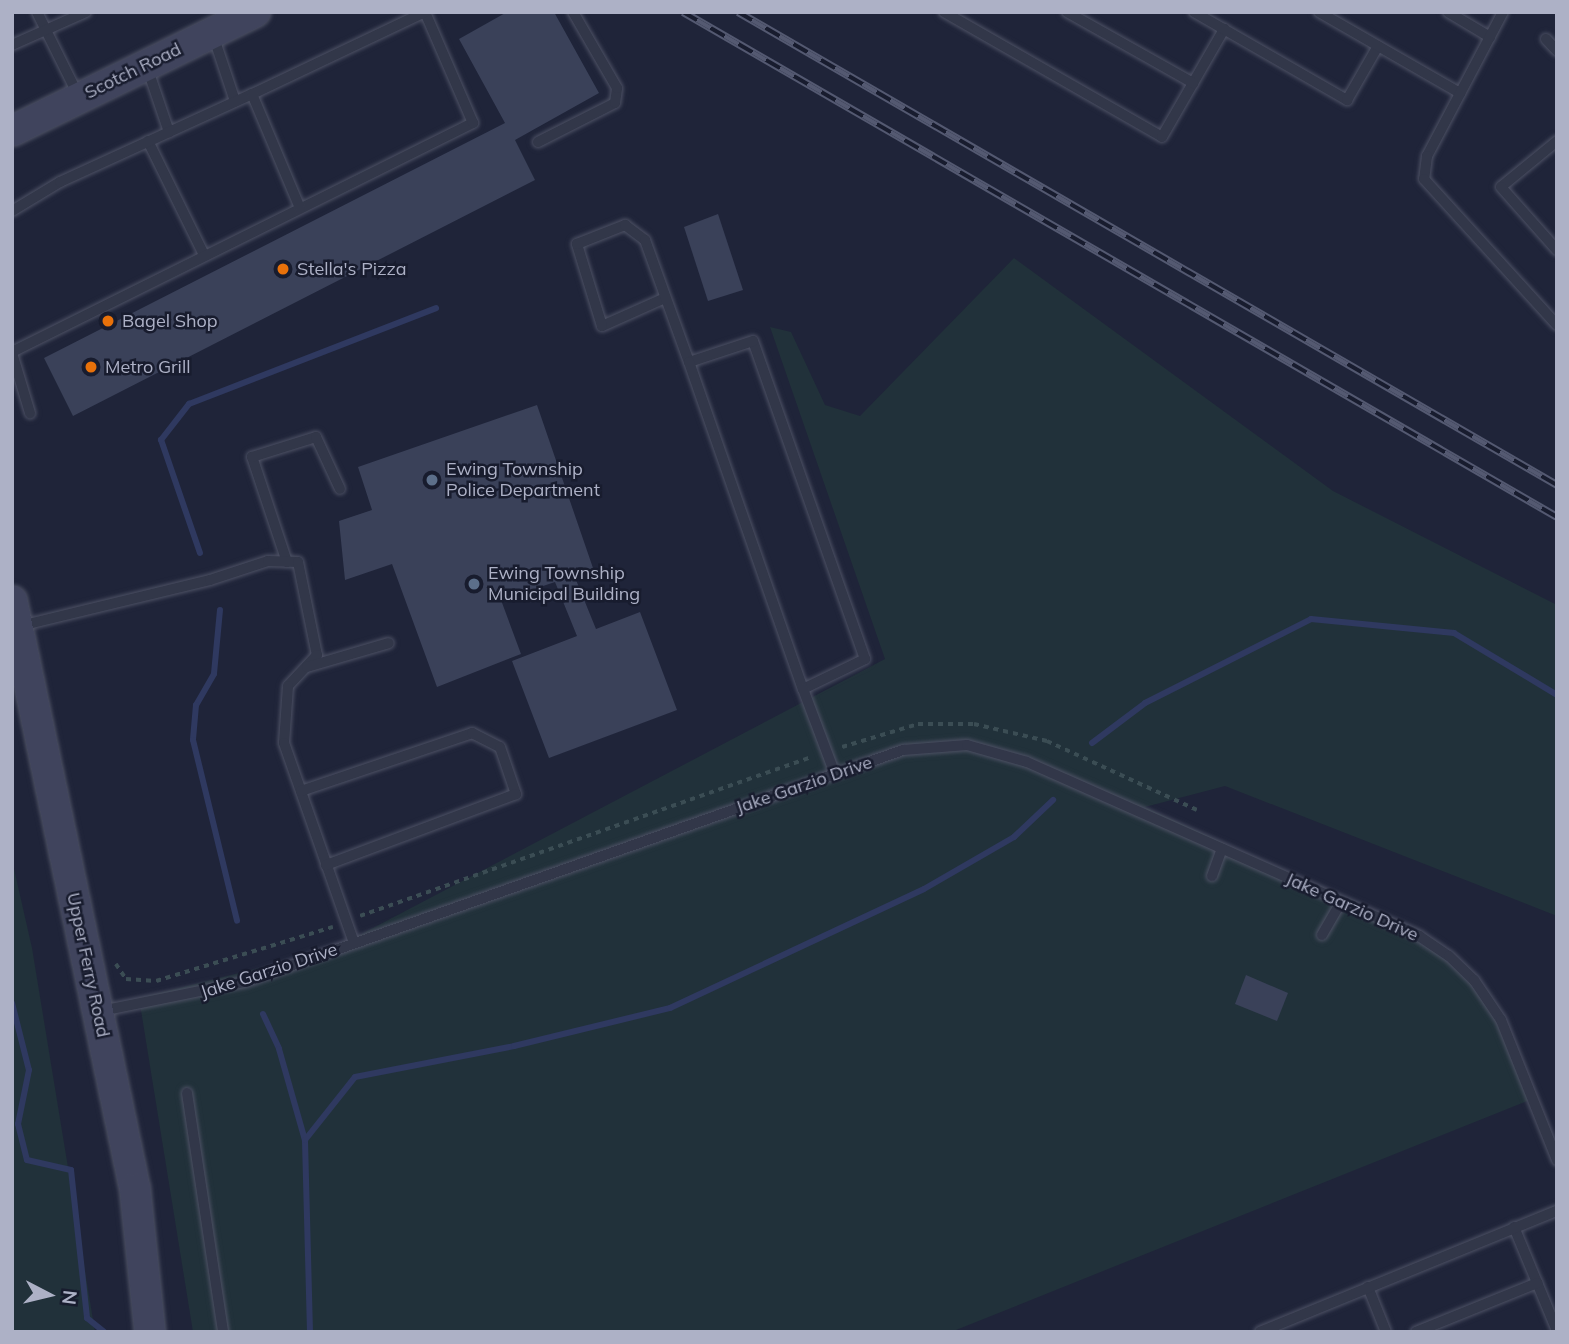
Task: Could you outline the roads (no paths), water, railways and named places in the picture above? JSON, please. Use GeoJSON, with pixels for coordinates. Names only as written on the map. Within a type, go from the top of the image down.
{"type":"FeatureCollection","features":[{"type":"Feature","properties":{"kind":"main road","name":"Scotch Road"},"geometry":{"type":"LineString","coordinates":[[12,131],[255,12]]}},
{"type":"Feature","properties":{"kind":"main road","name":"Upper Ferry Road"},"geometry":{"type":"LineString","coordinates":[[15,614],[135,1189],[150,1332]]}},
{"type":"Feature","properties":{"kind":"lane"},"geometry":{"type":"LineString","coordinates":[[37,12],[80,97]]}},
{"type":"Feature","properties":{"kind":"lane"},"geometry":{"type":"LineString","coordinates":[[12,45],[86,12]]}},
{"type":"Feature","properties":{"kind":"lane"},"geometry":{"type":"LineString","coordinates":[[12,211],[60,182],[425,12],[473,123],[12,353],[30,413]]}},
{"type":"Feature","properties":{"kind":"lane"},"geometry":{"type":"LineString","coordinates":[[538,142],[615,103],[617,88],[573,12]]}},
{"type":"Feature","properties":{"kind":"lane"},"geometry":{"type":"LineString","coordinates":[[944,12],[1162,137],[1224,29]]}},
{"type":"Feature","properties":{"kind":"lane"},"geometry":{"type":"LineString","coordinates":[[1067,12],[1193,83]]}},
{"type":"Feature","properties":{"kind":"lane"},"geometry":{"type":"LineString","coordinates":[[1194,12],[1347,100],[1378,46]]}},
{"type":"Feature","properties":{"kind":"lane"},"geometry":{"type":"LineString","coordinates":[[1319,12],[1460,93]]}},
{"type":"Feature","properties":{"kind":"lane"},"geometry":{"type":"LineString","coordinates":[[1448,12],[1490,37]]}},
{"type":"Feature","properties":{"kind":"lane"},"geometry":{"type":"LineString","coordinates":[[1503,12],[1427,156],[1424,179],[1557,325]]}},
{"type":"Feature","properties":{"kind":"lane"},"geometry":{"type":"LineString","coordinates":[[212,33],[236,101]]}},
{"type":"Feature","properties":{"kind":"lane"},"geometry":{"type":"LineString","coordinates":[[1546,39],[1557,51]]}},
{"type":"Feature","properties":{"kind":"lane"},"geometry":{"type":"LineString","coordinates":[[146,65],[169,132]]}},
{"type":"Feature","properties":{"kind":"lane"},"geometry":{"type":"LineString","coordinates":[[252,93],[300,208]]}},
{"type":"Feature","properties":{"kind":"lane"},"geometry":{"type":"LineString","coordinates":[[148,141],[204,255]]}},
{"type":"Feature","properties":{"kind":"lane"},"geometry":{"type":"LineString","coordinates":[[1557,141],[1501,187],[1557,250]]}},
{"type":"Feature","properties":{"kind":"lane"},"geometry":{"type":"LineString","coordinates":[[664,298],[602,326],[577,244],[625,225],[645,240],[835,774]]}},
{"type":"Feature","properties":{"kind":"lane"},"geometry":{"type":"LineString","coordinates":[[689,362],[753,341],[852,621],[865,659],[803,689]]}},
{"type":"Feature","properties":{"kind":"lane"},"geometry":{"type":"LineString","coordinates":[[287,562],[252,457],[316,437],[340,489]]}},
{"type":"Feature","properties":{"kind":"lane"},"geometry":{"type":"LineString","coordinates":[[15,614],[184,587],[268,561],[298,562],[317,655],[288,686],[284,743],[354,943]]}},
{"type":"Feature","properties":{"kind":"lane"},"geometry":{"type":"LineString","coordinates":[[304,668],[389,643]]}},
{"type":"Feature","properties":{"kind":"lane"},"geometry":{"type":"LineString","coordinates":[[301,791],[472,733],[500,747],[516,794],[326,865]]}},
{"type":"Feature","properties":{"kind":"lane","name":"Jake Garzio Drive"},"geometry":{"type":"LineString","coordinates":[[98,1012],[245,982],[903,750],[934,745],[998,751],[1419,936],[1449,956],[1481,989],[1501,1020],[1557,1160]]}},
{"type":"Feature","properties":{"kind":"lane"},"geometry":{"type":"LineString","coordinates":[[1212,876],[1222,849]]}},
{"type":"Feature","properties":{"kind":"lane"},"geometry":{"type":"LineString","coordinates":[[1322,935],[1341,902]]}},
{"type":"Feature","properties":{"kind":"lane"},"geometry":{"type":"LineString","coordinates":[[187,1093],[223,1332]]}},
{"type":"Feature","properties":{"kind":"lane"},"geometry":{"type":"LineString","coordinates":[[1260,1332],[1557,1210]]}},
{"type":"Feature","properties":{"kind":"lane"},"geometry":{"type":"LineString","coordinates":[[1514,1227],[1557,1331]]}},
{"type":"Feature","properties":{"kind":"lane"},"geometry":{"type":"LineString","coordinates":[[1416,1332],[1537,1283]]}},
{"type":"Feature","properties":{"kind":"lane"},"geometry":{"type":"LineString","coordinates":[[1368,1287],[1385,1332]]}},
{"type":"Feature","properties":{"kind":"waterway"},"geometry":{"type":"LineString","coordinates":[[200,553],[161,440],[189,404],[436,308]]}},
{"type":"Feature","properties":{"kind":"waterway"},"geometry":{"type":"LineString","coordinates":[[220,610],[214,674],[196,705],[193,740],[237,921]]}},
{"type":"Feature","properties":{"kind":"waterway"},"geometry":{"type":"LineString","coordinates":[[1092,743],[1145,703],[1311,619],[1454,633],[1557,695]]}},
{"type":"Feature","properties":{"kind":"waterway"},"geometry":{"type":"LineString","coordinates":[[310,1332],[305,1140],[355,1077],[514,1046],[670,1008],[924,889],[1014,837],[1053,800]]}},
{"type":"Feature","properties":{"kind":"waterway"},"geometry":{"type":"LineString","coordinates":[[12,1003],[29,1070],[18,1124],[27,1160],[71,1170],[87,1318],[104,1332]]}},
{"type":"Feature","properties":{"kind":"waterway"},"geometry":{"type":"LineString","coordinates":[[263,1014],[279,1049],[305,1140]]}},
{"type":"Feature","properties":{"kind":"railway"},"geometry":{"type":"LineString","coordinates":[[683,12],[1557,517]]}},
{"type":"Feature","properties":{"kind":"railway"},"geometry":{"type":"LineString","coordinates":[[738,12],[1557,485]]}},
{"type":"Feature","properties":{"kind":"place","name":"Stella's Pizza"},"geometry":{"type":"Point","coordinates":[283,269]}},
{"type":"Feature","properties":{"kind":"place","name":"Bagel Shop"},"geometry":{"type":"Point","coordinates":[108,321]}},
{"type":"Feature","properties":{"kind":"place","name":"Metro Grill"},"geometry":{"type":"Point","coordinates":[91,367]}},
{"type":"Feature","properties":{"kind":"place","name":"Ewing Township Police Department"},"geometry":{"type":"Point","coordinates":[432,480]}},
{"type":"Feature","properties":{"kind":"place","name":"Ewing Township Municipal Building"},"geometry":{"type":"Point","coordinates":[474,584]}}]}
